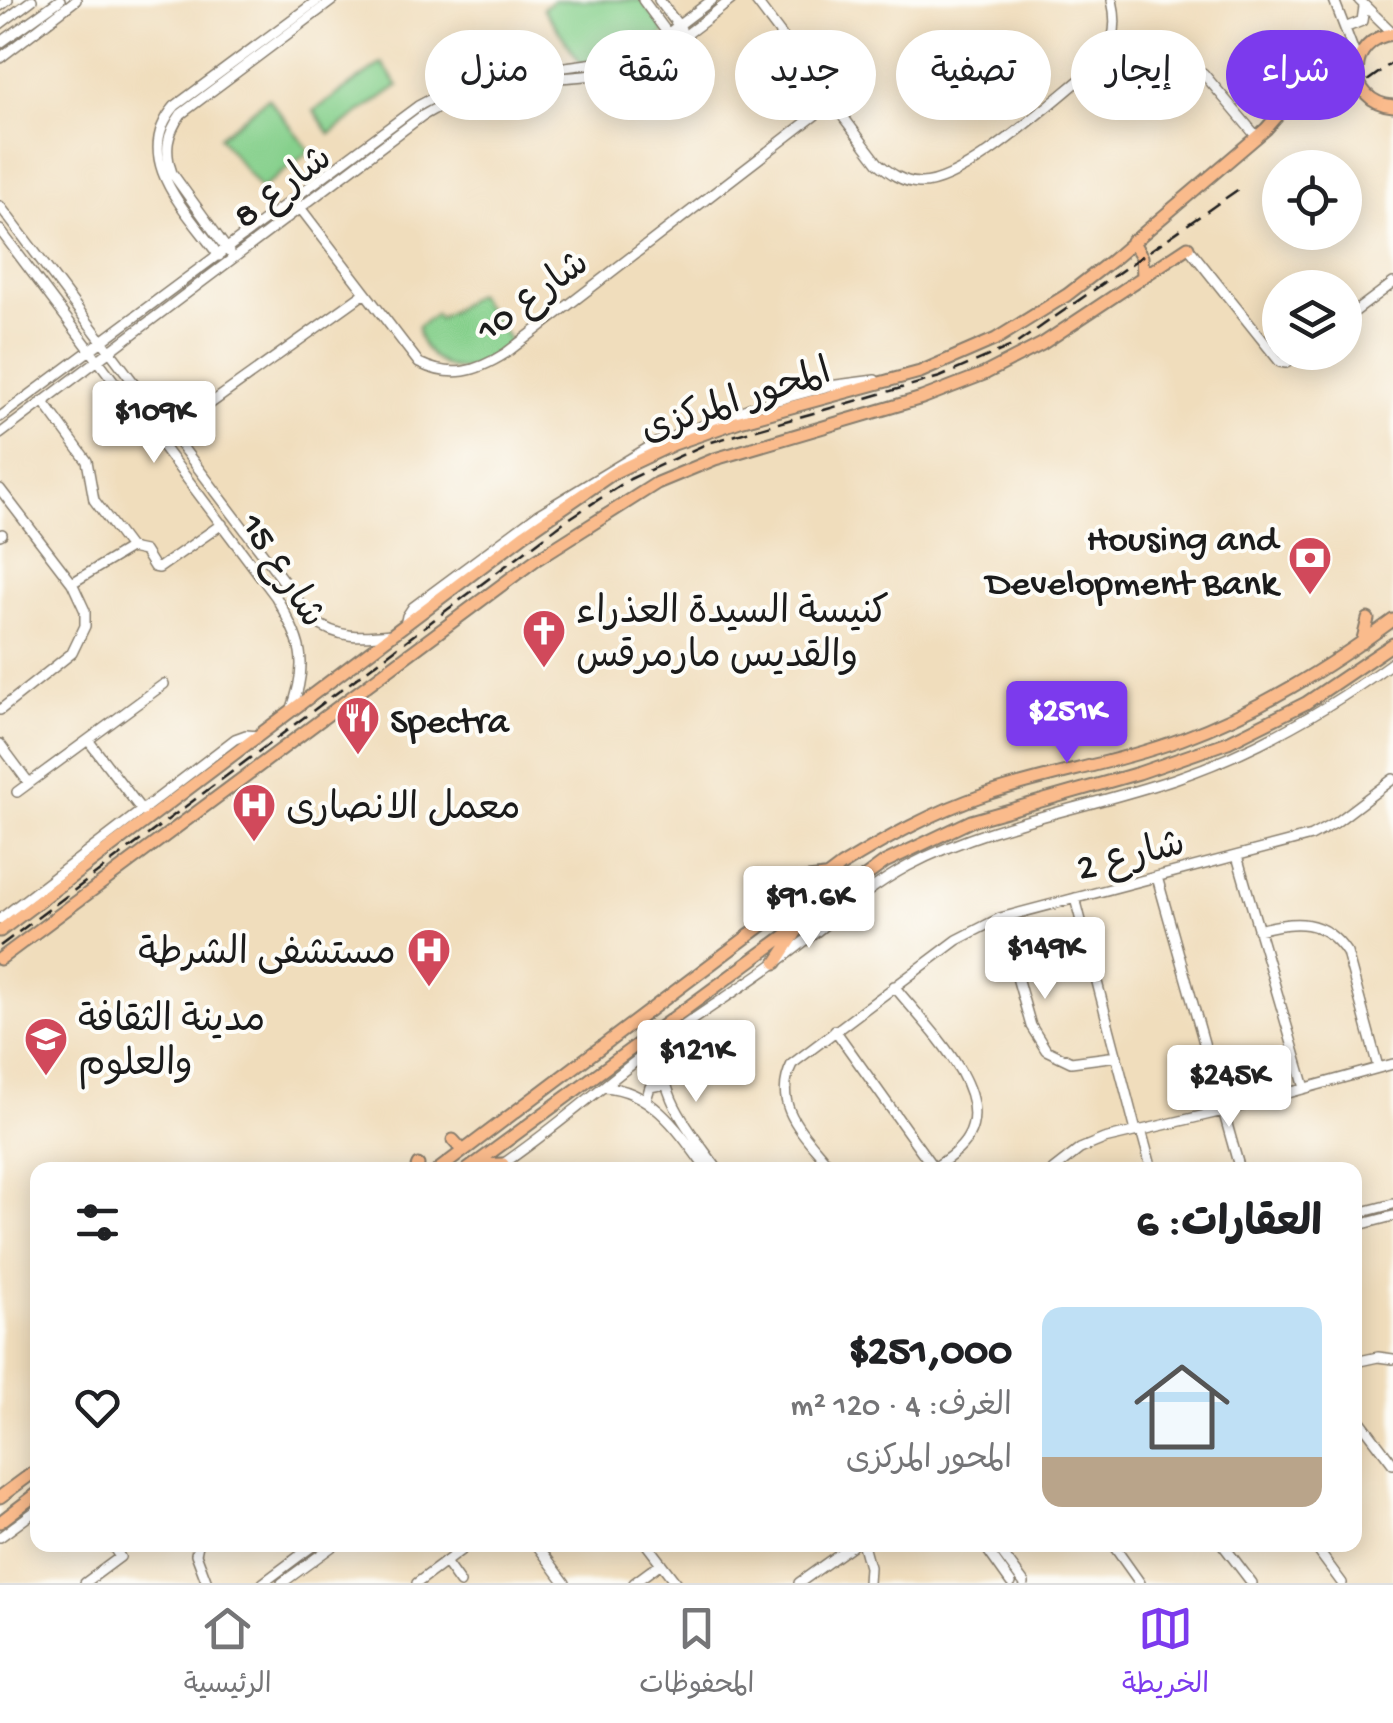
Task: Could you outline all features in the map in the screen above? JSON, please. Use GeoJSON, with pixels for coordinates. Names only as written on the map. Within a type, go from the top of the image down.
{"type":"FeatureCollection","features":[{"type":"Feature","properties":{"kind":"main road","name":"المحور المركزى"},"geometry":{"type":"LineString","coordinates":[[1365,50],[1371,40],[1393,34]]}},
{"type":"Feature","properties":{"kind":"main road"},"geometry":{"type":"LineString","coordinates":[[1365,92],[1391,107]]}},
{"type":"Feature","properties":{"kind":"main road","name":"المحور المركزى"},"geometry":{"type":"LineString","coordinates":[[0,931],[547,518],[629,464],[719,427],[893,380],[996,339],[1078,286],[1257,137],[1272,120]]}},
{"type":"Feature","properties":{"kind":"main road"},"geometry":{"type":"LineString","coordinates":[[1132,241],[1142,257],[1143,276]]}},
{"type":"Feature","properties":{"kind":"main road","name":"المحور المركزى"},"geometry":{"type":"LineString","coordinates":[[0,959],[214,800],[285,755],[534,561],[670,476],[959,385],[1042,344],[1188,247]]}},
{"type":"Feature","properties":{"kind":"main road"},"geometry":{"type":"LineString","coordinates":[[1362,643],[1368,619]]}},
{"type":"Feature","properties":{"kind":"main road"},"geometry":{"type":"LineString","coordinates":[[449,1162],[828,877],[911,826],[948,808],[1134,754],[1220,724],[1298,687],[1393,620]]}},
{"type":"Feature","properties":{"kind":"main road"},"geometry":{"type":"LineString","coordinates":[[478,1162],[885,862],[971,821],[1169,764],[1228,742],[1306,703],[1390,649]]}},
{"type":"Feature","properties":{"kind":"main road"},"geometry":{"type":"LineString","coordinates":[[1072,770],[1075,782],[1105,782]]}},
{"type":"Feature","properties":{"kind":"main road"},"geometry":{"type":"LineString","coordinates":[[197,781],[201,792],[214,800]]}},
{"type":"Feature","properties":{"kind":"main road"},"geometry":{"type":"LineString","coordinates":[[1024,783],[1054,782],[1056,795]]}},
{"type":"Feature","properties":{"kind":"main road"},"geometry":{"type":"LineString","coordinates":[[800,880],[828,877]]}},
{"type":"Feature","properties":{"kind":"main road"},"geometry":{"type":"LineString","coordinates":[[776,963],[807,916]]}},
{"type":"Feature","properties":{"kind":"main road"},"geometry":{"type":"LineString","coordinates":[[453,1140],[463,1151]]}},
{"type":"Feature","properties":{"kind":"main road"},"geometry":{"type":"LineString","coordinates":[[0,1498],[30,1476]]}},
{"type":"Feature","properties":{"kind":"main road"},"geometry":{"type":"LineString","coordinates":[[0,1522],[30,1499]]}},
{"type":"Feature","properties":{"kind":"street"},"geometry":{"type":"LineString","coordinates":[[0,6],[8,0]]}},
{"type":"Feature","properties":{"kind":"street"},"geometry":{"type":"LineString","coordinates":[[0,24],[32,0]]}},
{"type":"Feature","properties":{"kind":"street"},"geometry":{"type":"LineString","coordinates":[[0,42],[60,0]]}},
{"type":"Feature","properties":{"kind":"street"},"geometry":{"type":"LineString","coordinates":[[0,58],[76,0]]}},
{"type":"Feature","properties":{"kind":"street"},"geometry":{"type":"LineString","coordinates":[[230,261],[164,179],[156,152],[162,124],[174,106],[318,0]]}},
{"type":"Feature","properties":{"kind":"street"},"geometry":{"type":"LineString","coordinates":[[222,252],[172,172],[166,149],[168,136],[182,114],[333,0]]}},
{"type":"Feature","properties":{"kind":"street"},"geometry":{"type":"LineString","coordinates":[[643,0],[665,30]]}},
{"type":"Feature","properties":{"kind":"street"},"geometry":{"type":"LineString","coordinates":[[660,0],[681,30]]}},
{"type":"Feature","properties":{"kind":"street","name":"شارع 8"},"geometry":{"type":"LineString","coordinates":[[683,30],[712,0]]}},
{"type":"Feature","properties":{"kind":"street","name":"شارع 8"},"geometry":{"type":"LineString","coordinates":[[684,30],[732,0]]}},
{"type":"Feature","properties":{"kind":"street"},"geometry":{"type":"LineString","coordinates":[[755,0],[777,30]]}},
{"type":"Feature","properties":{"kind":"street"},"geometry":{"type":"LineString","coordinates":[[844,120],[889,173],[920,183],[936,181],[976,161],[1104,59],[1116,31],[1112,0]]}},
{"type":"Feature","properties":{"kind":"street"},"geometry":{"type":"LineString","coordinates":[[1334,0],[1348,30]]}},
{"type":"Feature","properties":{"kind":"street"},"geometry":{"type":"LineString","coordinates":[[1347,27],[1362,21],[1361,2]]}},
{"type":"Feature","properties":{"kind":"street"},"geometry":{"type":"LineString","coordinates":[[1361,2],[1393,34]]}},
{"type":"Feature","properties":{"kind":"street","name":"شارع 8"},"geometry":{"type":"LineString","coordinates":[[0,418],[402,117],[452,88],[521,70],[584,64]]}},
{"type":"Feature","properties":{"kind":"street","name":"شارع 8"},"geometry":{"type":"LineString","coordinates":[[0,434],[422,116],[457,97],[524,81],[584,75]]}},
{"type":"Feature","properties":{"kind":"street"},"geometry":{"type":"LineString","coordinates":[[1206,77],[1257,137]]}},
{"type":"Feature","properties":{"kind":"street","name":"شارع 10"},"geometry":{"type":"LineString","coordinates":[[294,198],[420,363],[448,373],[480,368],[506,353],[809,120]]}},
{"type":"Feature","properties":{"kind":"street","name":"شارع 15"},"geometry":{"type":"LineString","coordinates":[[0,206],[313,620],[349,637],[400,630]]}},
{"type":"Feature","properties":{"kind":"street","name":"شارع 15"},"geometry":{"type":"LineString","coordinates":[[0,230],[276,597],[300,641],[303,669],[291,711]]}},
{"type":"Feature","properties":{"kind":"street"},"geometry":{"type":"LineString","coordinates":[[1188,247],[1262,340]]}},
{"type":"Feature","properties":{"kind":"street"},"geometry":{"type":"LineString","coordinates":[[1362,307],[1393,284]]}},
{"type":"Feature","properties":{"kind":"street"},"geometry":{"type":"LineString","coordinates":[[172,431],[365,293]]}},
{"type":"Feature","properties":{"kind":"street"},"geometry":{"type":"LineString","coordinates":[[43,401],[86,460],[94,500],[130,548],[144,551],[154,567],[160,568],[222,524]]}},
{"type":"Feature","properties":{"kind":"street"},"geometry":{"type":"LineString","coordinates":[[0,488],[72,583],[85,611],[81,641],[61,664],[0,710]]}},
{"type":"Feature","properties":{"kind":"street"},"geometry":{"type":"LineString","coordinates":[[72,583],[130,548]]}},
{"type":"Feature","properties":{"kind":"street"},"geometry":{"type":"LineString","coordinates":[[505,1162],[667,1037],[776,963],[850,902],[934,853],[994,830],[1174,779],[1276,738],[1333,705],[1393,662]]}},
{"type":"Feature","properties":{"kind":"street"},"geometry":{"type":"LineString","coordinates":[[17,792],[164,684]]}},
{"type":"Feature","properties":{"kind":"street"},"geometry":{"type":"LineString","coordinates":[[0,919],[236,739],[258,736]]}},
{"type":"Feature","properties":{"kind":"street"},"geometry":{"type":"LineString","coordinates":[[88,740],[142,812]]}},
{"type":"Feature","properties":{"kind":"street"},"geometry":{"type":"LineString","coordinates":[[0,744],[29,783]]}},
{"type":"Feature","properties":{"kind":"street","name":"شارع 2"},"geometry":{"type":"LineString","coordinates":[[827,1162],[788,1112],[783,1096],[784,1079],[792,1064],[970,931],[1000,918],[1324,830],[1393,779]]}},
{"type":"Feature","properties":{"kind":"street"},"geometry":{"type":"LineString","coordinates":[[1237,856],[1305,1088]]}},
{"type":"Feature","properties":{"kind":"street"},"geometry":{"type":"LineString","coordinates":[[1157,878],[1238,1162]]}},
{"type":"Feature","properties":{"kind":"street"},"geometry":{"type":"LineString","coordinates":[[1075,898],[1116,1056],[1149,1162]]}},
{"type":"Feature","properties":{"kind":"street"},"geometry":{"type":"LineString","coordinates":[[1000,918],[1031,1026],[1046,1050],[1071,1062],[1116,1056]]}},
{"type":"Feature","properties":{"kind":"street"},"geometry":{"type":"LineString","coordinates":[[1258,930],[1300,922],[1327,930],[1338,940],[1347,953],[1378,1067]]}},
{"type":"Feature","properties":{"kind":"street"},"geometry":{"type":"LineString","coordinates":[[894,986],[965,1077],[974,1097],[975,1118],[967,1139],[942,1162]]}},
{"type":"Feature","properties":{"kind":"street"},"geometry":{"type":"LineString","coordinates":[[835,1030],[929,1162]]}},
{"type":"Feature","properties":{"kind":"street"},"geometry":{"type":"LineString","coordinates":[[667,1037],[663,1052],[665,1084],[676,1108],[713,1162]]}},
{"type":"Feature","properties":{"kind":"street"},"geometry":{"type":"LineString","coordinates":[[1065,1162],[1092,1143],[1393,1064]]}},
{"type":"Feature","properties":{"kind":"street"},"geometry":{"type":"LineString","coordinates":[[646,1100],[650,1087],[665,1084]]}},
{"type":"Feature","properties":{"kind":"street"},"geometry":{"type":"LineString","coordinates":[[604,1087],[620,1088],[646,1100],[665,1117],[700,1162]]}},
{"type":"Feature","properties":{"kind":"street"},"geometry":{"type":"LineString","coordinates":[[1362,1212],[1393,1204]]}},
{"type":"Feature","properties":{"kind":"street"},"geometry":{"type":"LineString","coordinates":[[1362,1224],[1393,1216]]}},
{"type":"Feature","properties":{"kind":"street"},"geometry":{"type":"LineString","coordinates":[[1362,1361],[1393,1358]]}},
{"type":"Feature","properties":{"kind":"street"},"geometry":{"type":"LineString","coordinates":[[1362,1423],[1393,1464]]}},
{"type":"Feature","properties":{"kind":"street"},"geometry":{"type":"LineString","coordinates":[[0,1537],[30,1515]]}},
{"type":"Feature","properties":{"kind":"street"},"geometry":{"type":"LineString","coordinates":[[85,1583],[120,1557],[117,1552]]}},
{"type":"Feature","properties":{"kind":"street"},"geometry":{"type":"LineString","coordinates":[[196,1552],[207,1583]]}},
{"type":"Feature","properties":{"kind":"street"},"geometry":{"type":"LineString","coordinates":[[263,1583],[305,1552]]}},
{"type":"Feature","properties":{"kind":"street"},"geometry":{"type":"LineString","coordinates":[[282,1583],[324,1552]]}},
{"type":"Feature","properties":{"kind":"street"},"geometry":{"type":"LineString","coordinates":[[417,1583],[459,1552]]}},
{"type":"Feature","properties":{"kind":"street"},"geometry":{"type":"LineString","coordinates":[[542,1552],[565,1583]]}},
{"type":"Feature","properties":{"kind":"street"},"geometry":{"type":"LineString","coordinates":[[653,1552],[676,1583]]}},
{"type":"Feature","properties":{"kind":"street"},"geometry":{"type":"LineString","coordinates":[[798,1583],[842,1552]]}},
{"type":"Feature","properties":{"kind":"street"},"geometry":{"type":"LineString","coordinates":[[865,1552],[868,1583]]}},
{"type":"Feature","properties":{"kind":"street"},"geometry":{"type":"LineString","coordinates":[[989,1552],[1012,1583]]}},
{"type":"Feature","properties":{"kind":"street"},"geometry":{"type":"LineString","coordinates":[[1001,1552],[1024,1583]]}},
{"type":"Feature","properties":{"kind":"street"},"geometry":{"type":"LineString","coordinates":[[1118,1552],[1140,1583]]}},
{"type":"Feature","properties":{"kind":"street"},"geometry":{"type":"LineString","coordinates":[[1228,1552],[1252,1583]]}},
{"type":"Feature","properties":{"kind":"street"},"geometry":{"type":"LineString","coordinates":[[1319,1552],[1342,1583]]}},
{"type":"Feature","properties":{"kind":"street"},"geometry":{"type":"LineString","coordinates":[[445,1562],[460,1583]]}},
{"type":"Feature","properties":{"kind":"street"},"geometry":{"type":"LineString","coordinates":[[634,1583],[661,1563]]}},
{"type":"Feature","properties":{"kind":"green space"},"geometry":{"type":"Polygon","coordinates":[[[554,0],[642,0],[664,30],[584,30],[582,65],[564,39],[564,30],[558,30],[543,8],[554,0]]]}},
{"type":"Feature","properties":{"kind":"green space"},"geometry":{"type":"Polygon","coordinates":[[[382,63],[398,86],[330,134],[314,111],[382,63]]]}},
{"type":"Feature","properties":{"kind":"green space"},"geometry":{"type":"Polygon","coordinates":[[[268,98],[310,151],[261,189],[219,137],[268,98]]]}},
{"type":"Feature","properties":{"kind":"green space"},"geometry":{"type":"Polygon","coordinates":[[[476,294],[514,346],[474,367],[446,366],[426,349],[418,327],[435,314],[439,319],[476,294]]]}},
{"type":"Feature","properties":{"kind":"railway"},"geometry":{"type":"LineString","coordinates":[[1365,83],[1393,62]]}},
{"type":"Feature","properties":{"kind":"railway"},"geometry":{"type":"LineString","coordinates":[[0,946],[564,522],[630,479],[708,443],[940,377],[1016,344],[1243,186]]}},
{"type":"Feature","properties":{"kind":"place","name":"Housing and Development Bank"},"geometry":{"type":"Point","coordinates":[1310,596]}},
{"type":"Feature","properties":{"kind":"place","name":"كنيسة السيدة العذراء والقديس مارمرقس"},"geometry":{"type":"Point","coordinates":[544,669]}},
{"type":"Feature","properties":{"kind":"place","name":"Spectra"},"geometry":{"type":"Point","coordinates":[358,756]}},
{"type":"Feature","properties":{"kind":"place","name":"معمل الانصارى"},"geometry":{"type":"Point","coordinates":[254,843]}},
{"type":"Feature","properties":{"kind":"place","name":"مستشفى الشرطة"},"geometry":{"type":"Point","coordinates":[429,988]}},
{"type":"Feature","properties":{"kind":"place","name":"مدينة الثقافة والعلوم"},"geometry":{"type":"Point","coordinates":[46,1077]}}]}
